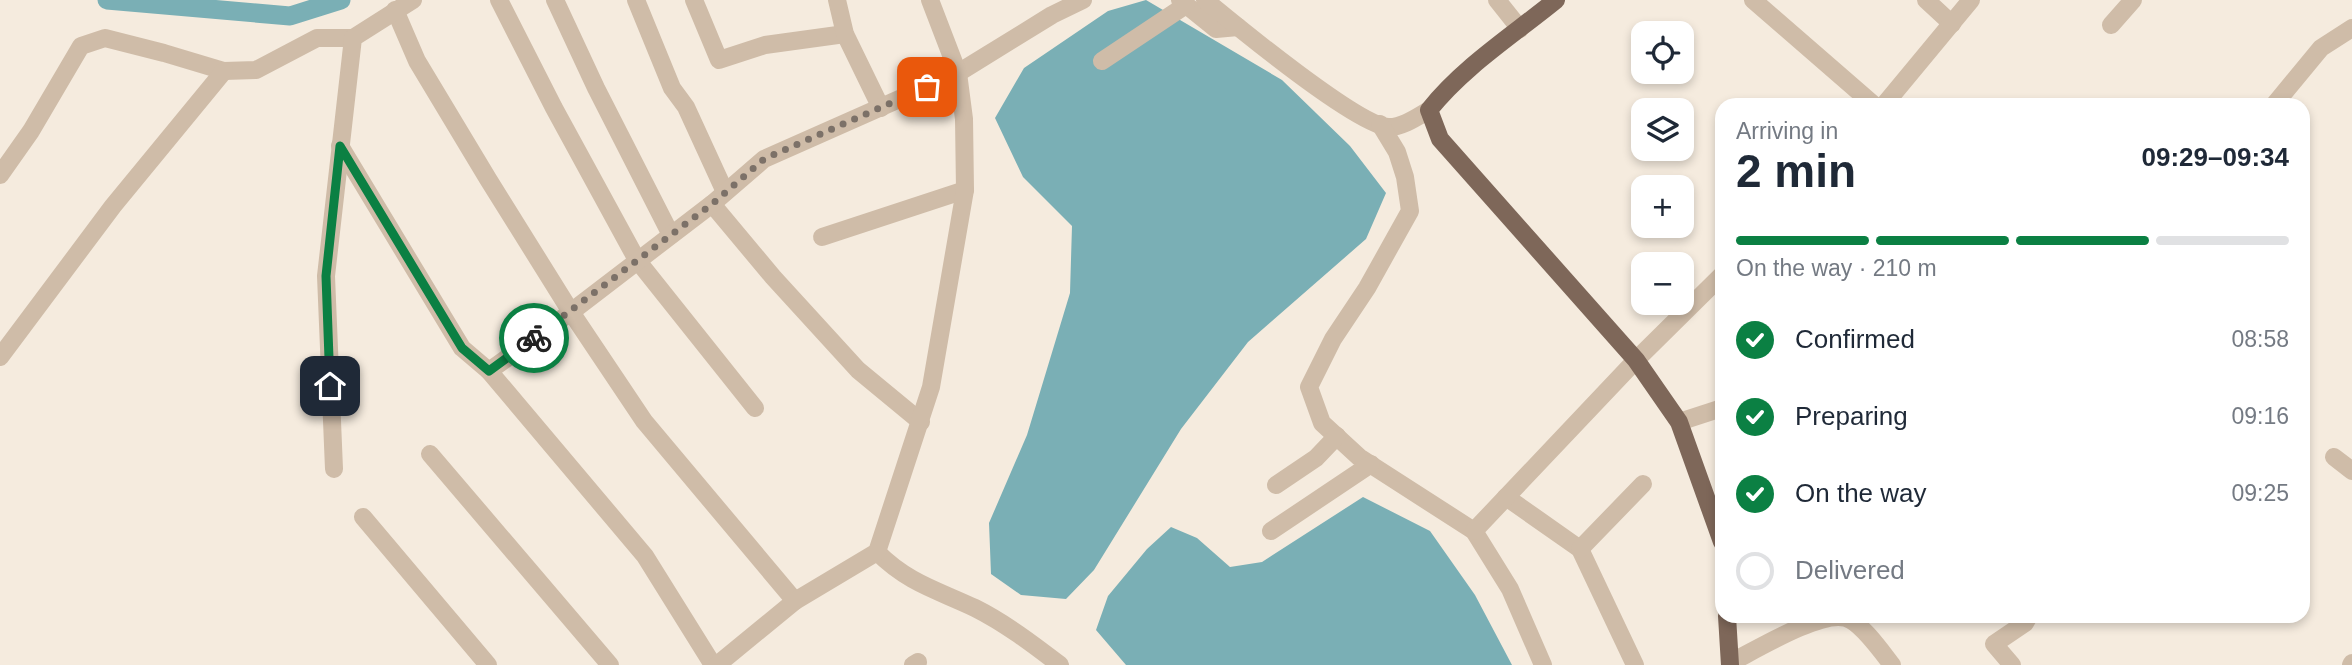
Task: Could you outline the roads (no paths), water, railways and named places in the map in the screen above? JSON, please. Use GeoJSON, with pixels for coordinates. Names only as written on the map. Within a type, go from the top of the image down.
{"type":"FeatureCollection","features":[{"type":"Feature","properties":{"kind":"main road"},"geometry":{"type":"LineString","coordinates":[[1556,0],[1442,93],[1429,110],[1440,139],[1636,360],[1679,422],[1715,522]]}},
{"type":"Feature","properties":{"kind":"main road"},"geometry":{"type":"LineString","coordinates":[[1727,623],[1729,664]]}},
{"type":"Feature","properties":{"kind":"street"},"geometry":{"type":"LineString","coordinates":[[0,175],[31,131],[81,46],[105,38],[224,71],[256,70],[317,38],[353,38],[413,0]]}},
{"type":"Feature","properties":{"kind":"street"},"geometry":{"type":"LineString","coordinates":[[499,0],[637,260],[755,408]]}},
{"type":"Feature","properties":{"kind":"street"},"geometry":{"type":"LineString","coordinates":[[555,0],[596,88],[671,235]]}},
{"type":"Feature","properties":{"kind":"street"},"geometry":{"type":"LineString","coordinates":[[636,0],[672,88],[686,107],[718,198],[773,277],[858,370],[921,422]]}},
{"type":"Feature","properties":{"kind":"street"},"geometry":{"type":"LineString","coordinates":[[694,0],[719,60],[765,45],[845,34]]}},
{"type":"Feature","properties":{"kind":"street"},"geometry":{"type":"LineString","coordinates":[[837,0],[845,34],[881,108]]}},
{"type":"Feature","properties":{"kind":"street"},"geometry":{"type":"LineString","coordinates":[[340,146],[462,348],[489,371],[645,556],[715,665],[795,601],[877,552],[921,422],[931,387],[965,190],[964,118],[958,73],[930,0]]}},
{"type":"Feature","properties":{"kind":"street"},"geometry":{"type":"LineString","coordinates":[[489,371],[671,235],[764,159],[958,73],[1052,15],[1083,0]]}},
{"type":"Feature","properties":{"kind":"street"},"geometry":{"type":"LineString","coordinates":[[1205,0],[1357,116],[1389,127],[1429,110]]}},
{"type":"Feature","properties":{"kind":"street"},"geometry":{"type":"LineString","coordinates":[[1497,0],[1520,29]]}},
{"type":"Feature","properties":{"kind":"street"},"geometry":{"type":"LineString","coordinates":[[1753,0],[1866,98]]}},
{"type":"Feature","properties":{"kind":"street"},"geometry":{"type":"LineString","coordinates":[[1926,0],[1952,24]]}},
{"type":"Feature","properties":{"kind":"street"},"geometry":{"type":"LineString","coordinates":[[1890,98],[1971,0]]}},
{"type":"Feature","properties":{"kind":"street"},"geometry":{"type":"LineString","coordinates":[[2111,25],[2133,0]]}},
{"type":"Feature","properties":{"kind":"street"},"geometry":{"type":"LineString","coordinates":[[1102,61],[1183,3],[1216,29],[1238,27]]}},
{"type":"Feature","properties":{"kind":"street"},"geometry":{"type":"LineString","coordinates":[[395,10],[417,61],[571,312],[644,421],[795,601]]}},
{"type":"Feature","properties":{"kind":"street"},"geometry":{"type":"LineString","coordinates":[[2280,98],[2321,48],[2352,28]]}},
{"type":"Feature","properties":{"kind":"street"},"geometry":{"type":"LineString","coordinates":[[334,469],[326,276],[353,38]]}},
{"type":"Feature","properties":{"kind":"street"},"geometry":{"type":"LineString","coordinates":[[0,357],[113,206],[224,71]]}},
{"type":"Feature","properties":{"kind":"street"},"geometry":{"type":"LineString","coordinates":[[1380,124],[1397,152],[1405,177],[1410,211],[1367,288],[1333,339],[1309,387],[1322,423],[1336,436],[1371,464],[1474,531],[1510,589],[1543,665]]}},
{"type":"Feature","properties":{"kind":"street"},"geometry":{"type":"LineString","coordinates":[[822,237],[965,190]]}},
{"type":"Feature","properties":{"kind":"street"},"geometry":{"type":"LineString","coordinates":[[1474,531],[1636,360],[1715,282]]}},
{"type":"Feature","properties":{"kind":"street"},"geometry":{"type":"LineString","coordinates":[[1679,422],[1715,410]]}},
{"type":"Feature","properties":{"kind":"street"},"geometry":{"type":"LineString","coordinates":[[1276,485],[1316,458],[1336,436]]}},
{"type":"Feature","properties":{"kind":"street"},"geometry":{"type":"LineString","coordinates":[[430,454],[610,665]]}},
{"type":"Feature","properties":{"kind":"street"},"geometry":{"type":"LineString","coordinates":[[2334,457],[2352,471]]}},
{"type":"Feature","properties":{"kind":"street"},"geometry":{"type":"LineString","coordinates":[[1271,531],[1371,464]]}},
{"type":"Feature","properties":{"kind":"street"},"geometry":{"type":"LineString","coordinates":[[1580,549],[1643,484]]}},
{"type":"Feature","properties":{"kind":"street"},"geometry":{"type":"LineString","coordinates":[[1506,497],[1580,549],[1635,665]]}},
{"type":"Feature","properties":{"kind":"street"},"geometry":{"type":"LineString","coordinates":[[363,517],[488,665]]}},
{"type":"Feature","properties":{"kind":"street"},"geometry":{"type":"LineString","coordinates":[[877,552],[894,569],[933,591],[976,608],[1060,665]]}},
{"type":"Feature","properties":{"kind":"street"},"geometry":{"type":"LineString","coordinates":[[1729,664],[1812,623]]}},
{"type":"Feature","properties":{"kind":"street"},"geometry":{"type":"LineString","coordinates":[[1854,623],[1892,665]]}},
{"type":"Feature","properties":{"kind":"street"},"geometry":{"type":"LineString","coordinates":[[2012,665],[1994,645],[2025,623]]}},
{"type":"Feature","properties":{"kind":"water"},"geometry":{"type":"Polygon","coordinates":[[[1146,0],[1282,80],[1350,146],[1386,193],[1366,239],[1248,342],[1181,429],[1094,570],[1066,599],[1021,595],[991,574],[989,523],[1027,435],[1070,293],[1072,226],[1023,177],[995,118],[1024,68],[1108,11],[1146,0]]]}},
{"type":"Feature","properties":{"kind":"water"},"geometry":{"type":"Polygon","coordinates":[[[1363,497],[1430,531],[1475,595],[1512,665],[1126,665],[1096,630],[1108,596],[1147,549],[1171,527],[1197,538],[1230,567],[1262,562],[1363,497]]]}},
{"type":"Feature","properties":{"kind":"waterway"},"geometry":{"type":"LineString","coordinates":[[107,0],[290,16],[341,0]]}}]}
